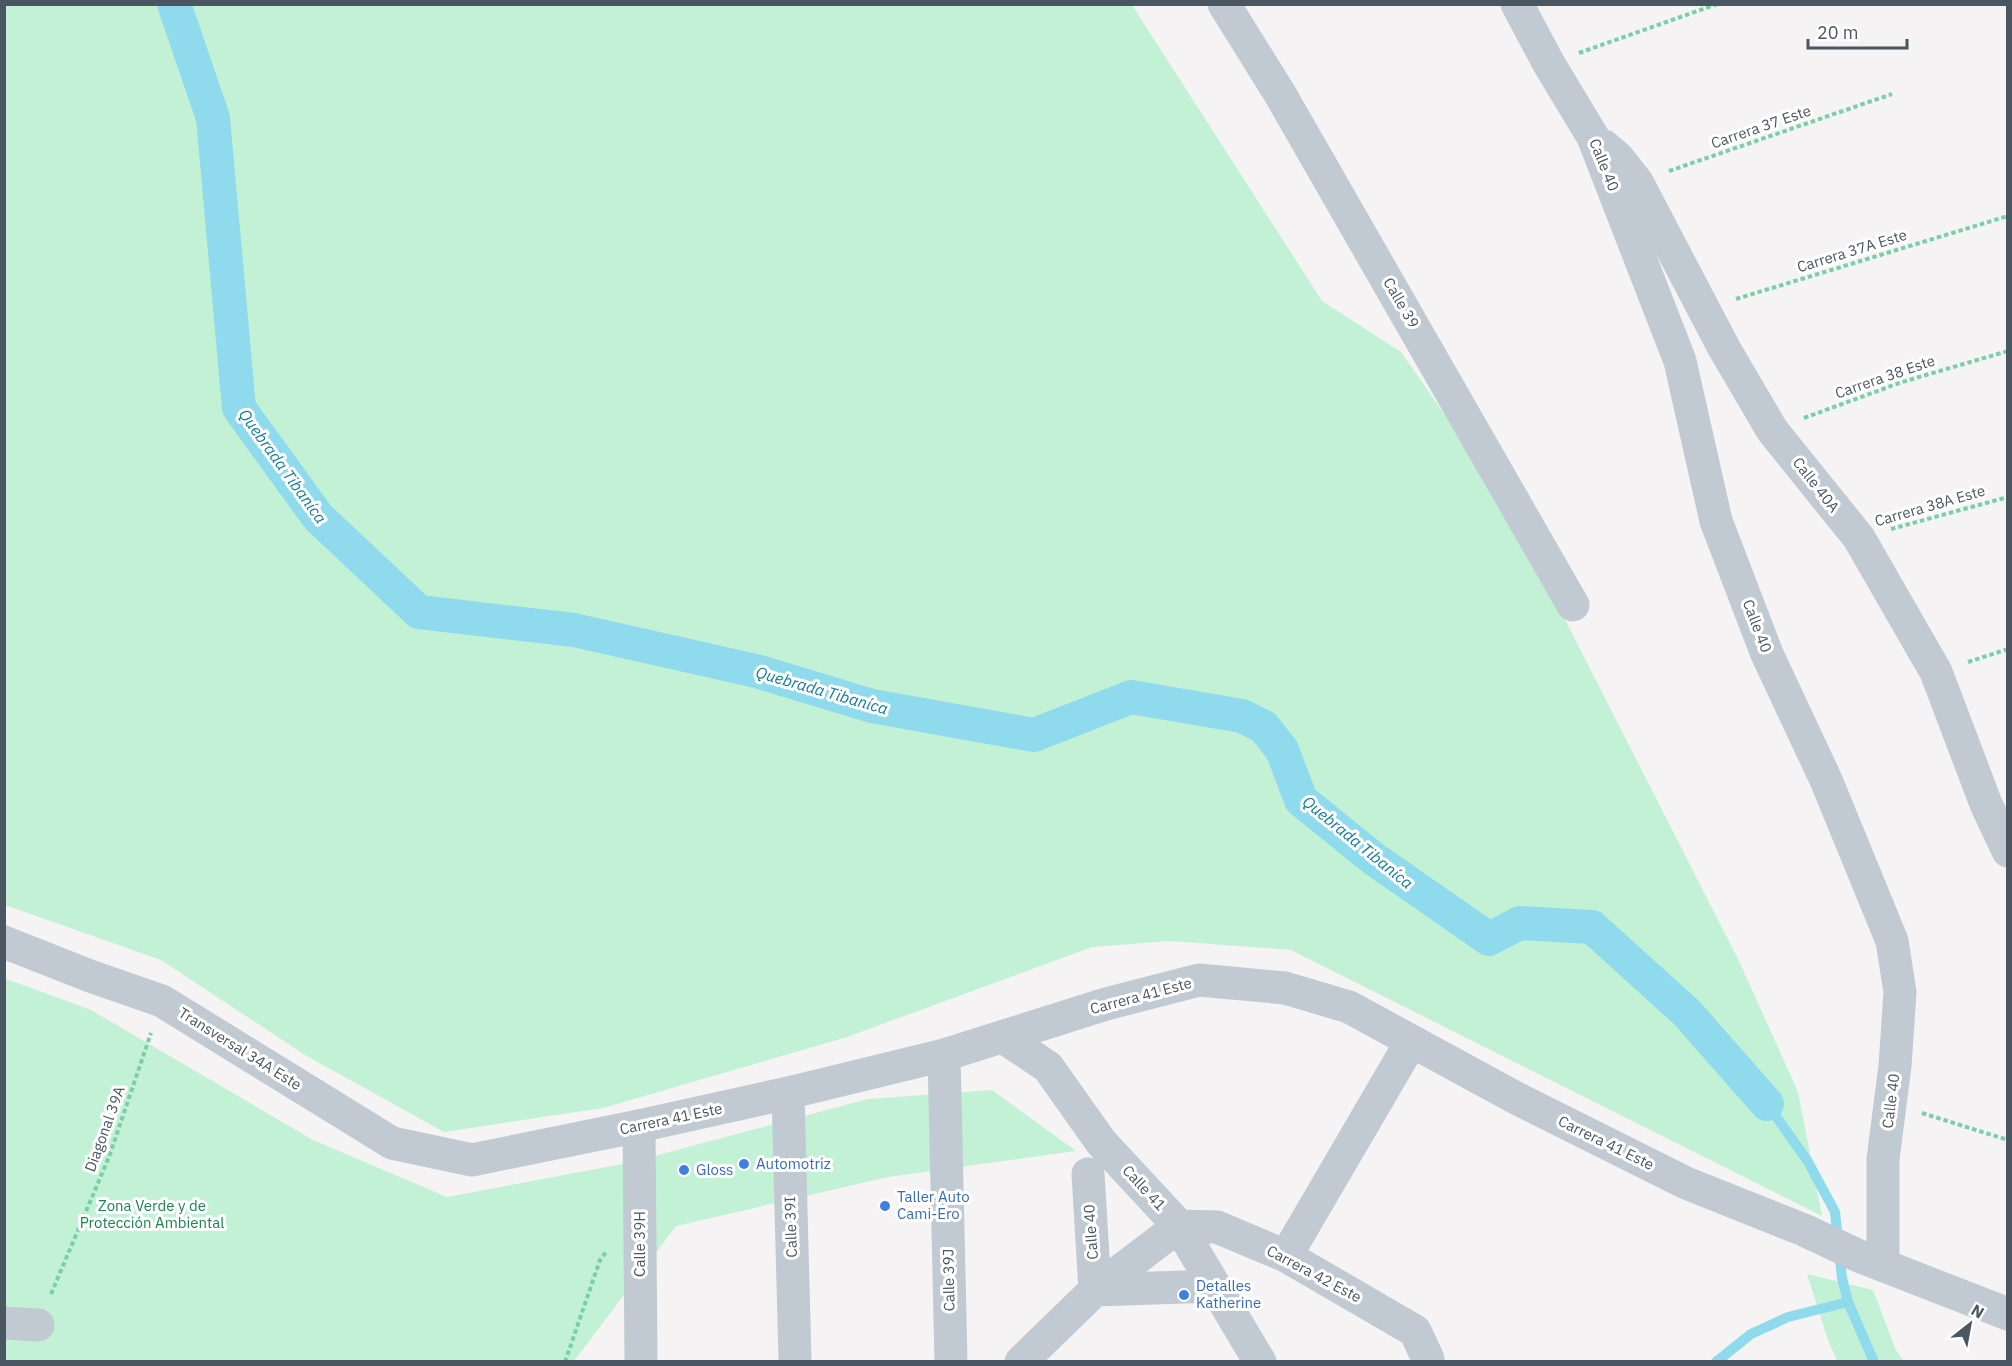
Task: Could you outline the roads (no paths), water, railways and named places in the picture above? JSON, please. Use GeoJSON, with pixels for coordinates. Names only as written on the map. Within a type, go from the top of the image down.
{"type":"FeatureCollection","features":[{"type":"Feature","properties":{"kind":"street","name":"Calle 39"},"geometry":{"type":"LineString","coordinates":[[1224,4],[1280,94],[1574,605]]}},
{"type":"Feature","properties":{"kind":"street","name":"Calle 40"},"geometry":{"type":"LineString","coordinates":[[1517,4],[1549,64],[1593,137],[1680,361],[1716,520],[1767,654],[1826,780],[1892,942],[1900,992],[1891,1103],[1871,1261]]}},
{"type":"Feature","properties":{"kind":"street","name":"Calle 40A"},"geometry":{"type":"LineString","coordinates":[[1593,137],[1618,158],[1637,182],[1724,348],[1772,430],[1859,538],[1936,672],[1986,804],[2007,851]]}},
{"type":"Feature","properties":{"kind":"street","name":"Transversal 34A Este"},"geometry":{"type":"LineString","coordinates":[[4,942],[162,1001],[392,1143],[472,1160]]}},
{"type":"Feature","properties":{"kind":"street","name":"Carrera 41 Este"},"geometry":{"type":"LineString","coordinates":[[472,1160],[788,1094],[944,1055],[1106,1004],[1206,980],[1285,988],[1349,1007],[1516,1098],[1686,1183],[1804,1230],[1871,1261],[2007,1314]]}},
{"type":"Feature","properties":{"kind":"street","name":"Calle 41"},"geometry":{"type":"LineString","coordinates":[[1003,1037],[1048,1068],[1101,1142],[1179,1226],[1260,1362]]}},
{"type":"Feature","properties":{"kind":"street"},"geometry":{"type":"LineString","coordinates":[[1286,1256],[1411,1042]]}},
{"type":"Feature","properties":{"kind":"street","name":"Calle 39J"},"geometry":{"type":"LineString","coordinates":[[944,1055],[951,1362]]}},
{"type":"Feature","properties":{"kind":"street","name":"Calle 39I"},"geometry":{"type":"LineString","coordinates":[[788,1094],[795,1362]]}},
{"type":"Feature","properties":{"kind":"street","name":"Calle 39H"},"geometry":{"type":"LineString","coordinates":[[639,1126],[641,1362]]}},
{"type":"Feature","properties":{"kind":"street","name":"Calle 40"},"geometry":{"type":"LineString","coordinates":[[1088,1174],[1095,1290]]}},
{"type":"Feature","properties":{"kind":"street"},"geometry":{"type":"LineString","coordinates":[[1021,1362],[1095,1290],[1179,1226]]}},
{"type":"Feature","properties":{"kind":"street","name":"Carrera 42 Este"},"geometry":{"type":"LineString","coordinates":[[1179,1226],[1217,1227],[1286,1256],[1415,1331],[1427,1360]]}},
{"type":"Feature","properties":{"kind":"street"},"geometry":{"type":"LineString","coordinates":[[1095,1290],[1214,1286]]}},
{"type":"Feature","properties":{"kind":"street"},"geometry":{"type":"LineString","coordinates":[[4,1323],[38,1325]]}},
{"type":"Feature","properties":{"kind":"waterway","name":"Quebrada Tibaníca"},"geometry":{"type":"LineString","coordinates":[[174,4],[213,118],[239,408],[318,517],[419,612],[574,630],[756,671],[872,706],[1034,735],[1131,697],[1242,716],[1264,727],[1282,750],[1301,800],[1374,859],[1489,939],[1520,923],[1592,927],[1687,1013],[1767,1104]]}},
{"type":"Feature","properties":{"kind":"waterway"},"geometry":{"type":"LineString","coordinates":[[1767,1104],[1807,1160],[1835,1212],[1842,1278],[1848,1302],[1874,1362]]}},
{"type":"Feature","properties":{"kind":"waterway"},"geometry":{"type":"LineString","coordinates":[[1716,1362],[1751,1334],[1788,1317],[1848,1302]]}},
{"type":"Feature","properties":{"kind":"place","name":"Automotriz"},"geometry":{"type":"Point","coordinates":[744,1164]}},
{"type":"Feature","properties":{"kind":"place","name":"Gloss"},"geometry":{"type":"Point","coordinates":[684,1170]}},
{"type":"Feature","properties":{"kind":"place","name":"Taller Auto Cami-Ero"},"geometry":{"type":"Point","coordinates":[885,1206]}},
{"type":"Feature","properties":{"kind":"place","name":"Detalles Katherine"},"geometry":{"type":"Point","coordinates":[1184,1295]}},
{"type":"Feature","properties":{"kind":"park label","name":"Zona Verde y de Protección Ambiental"},"geometry":{"type":"Point","coordinates":[152,1214]}}]}
